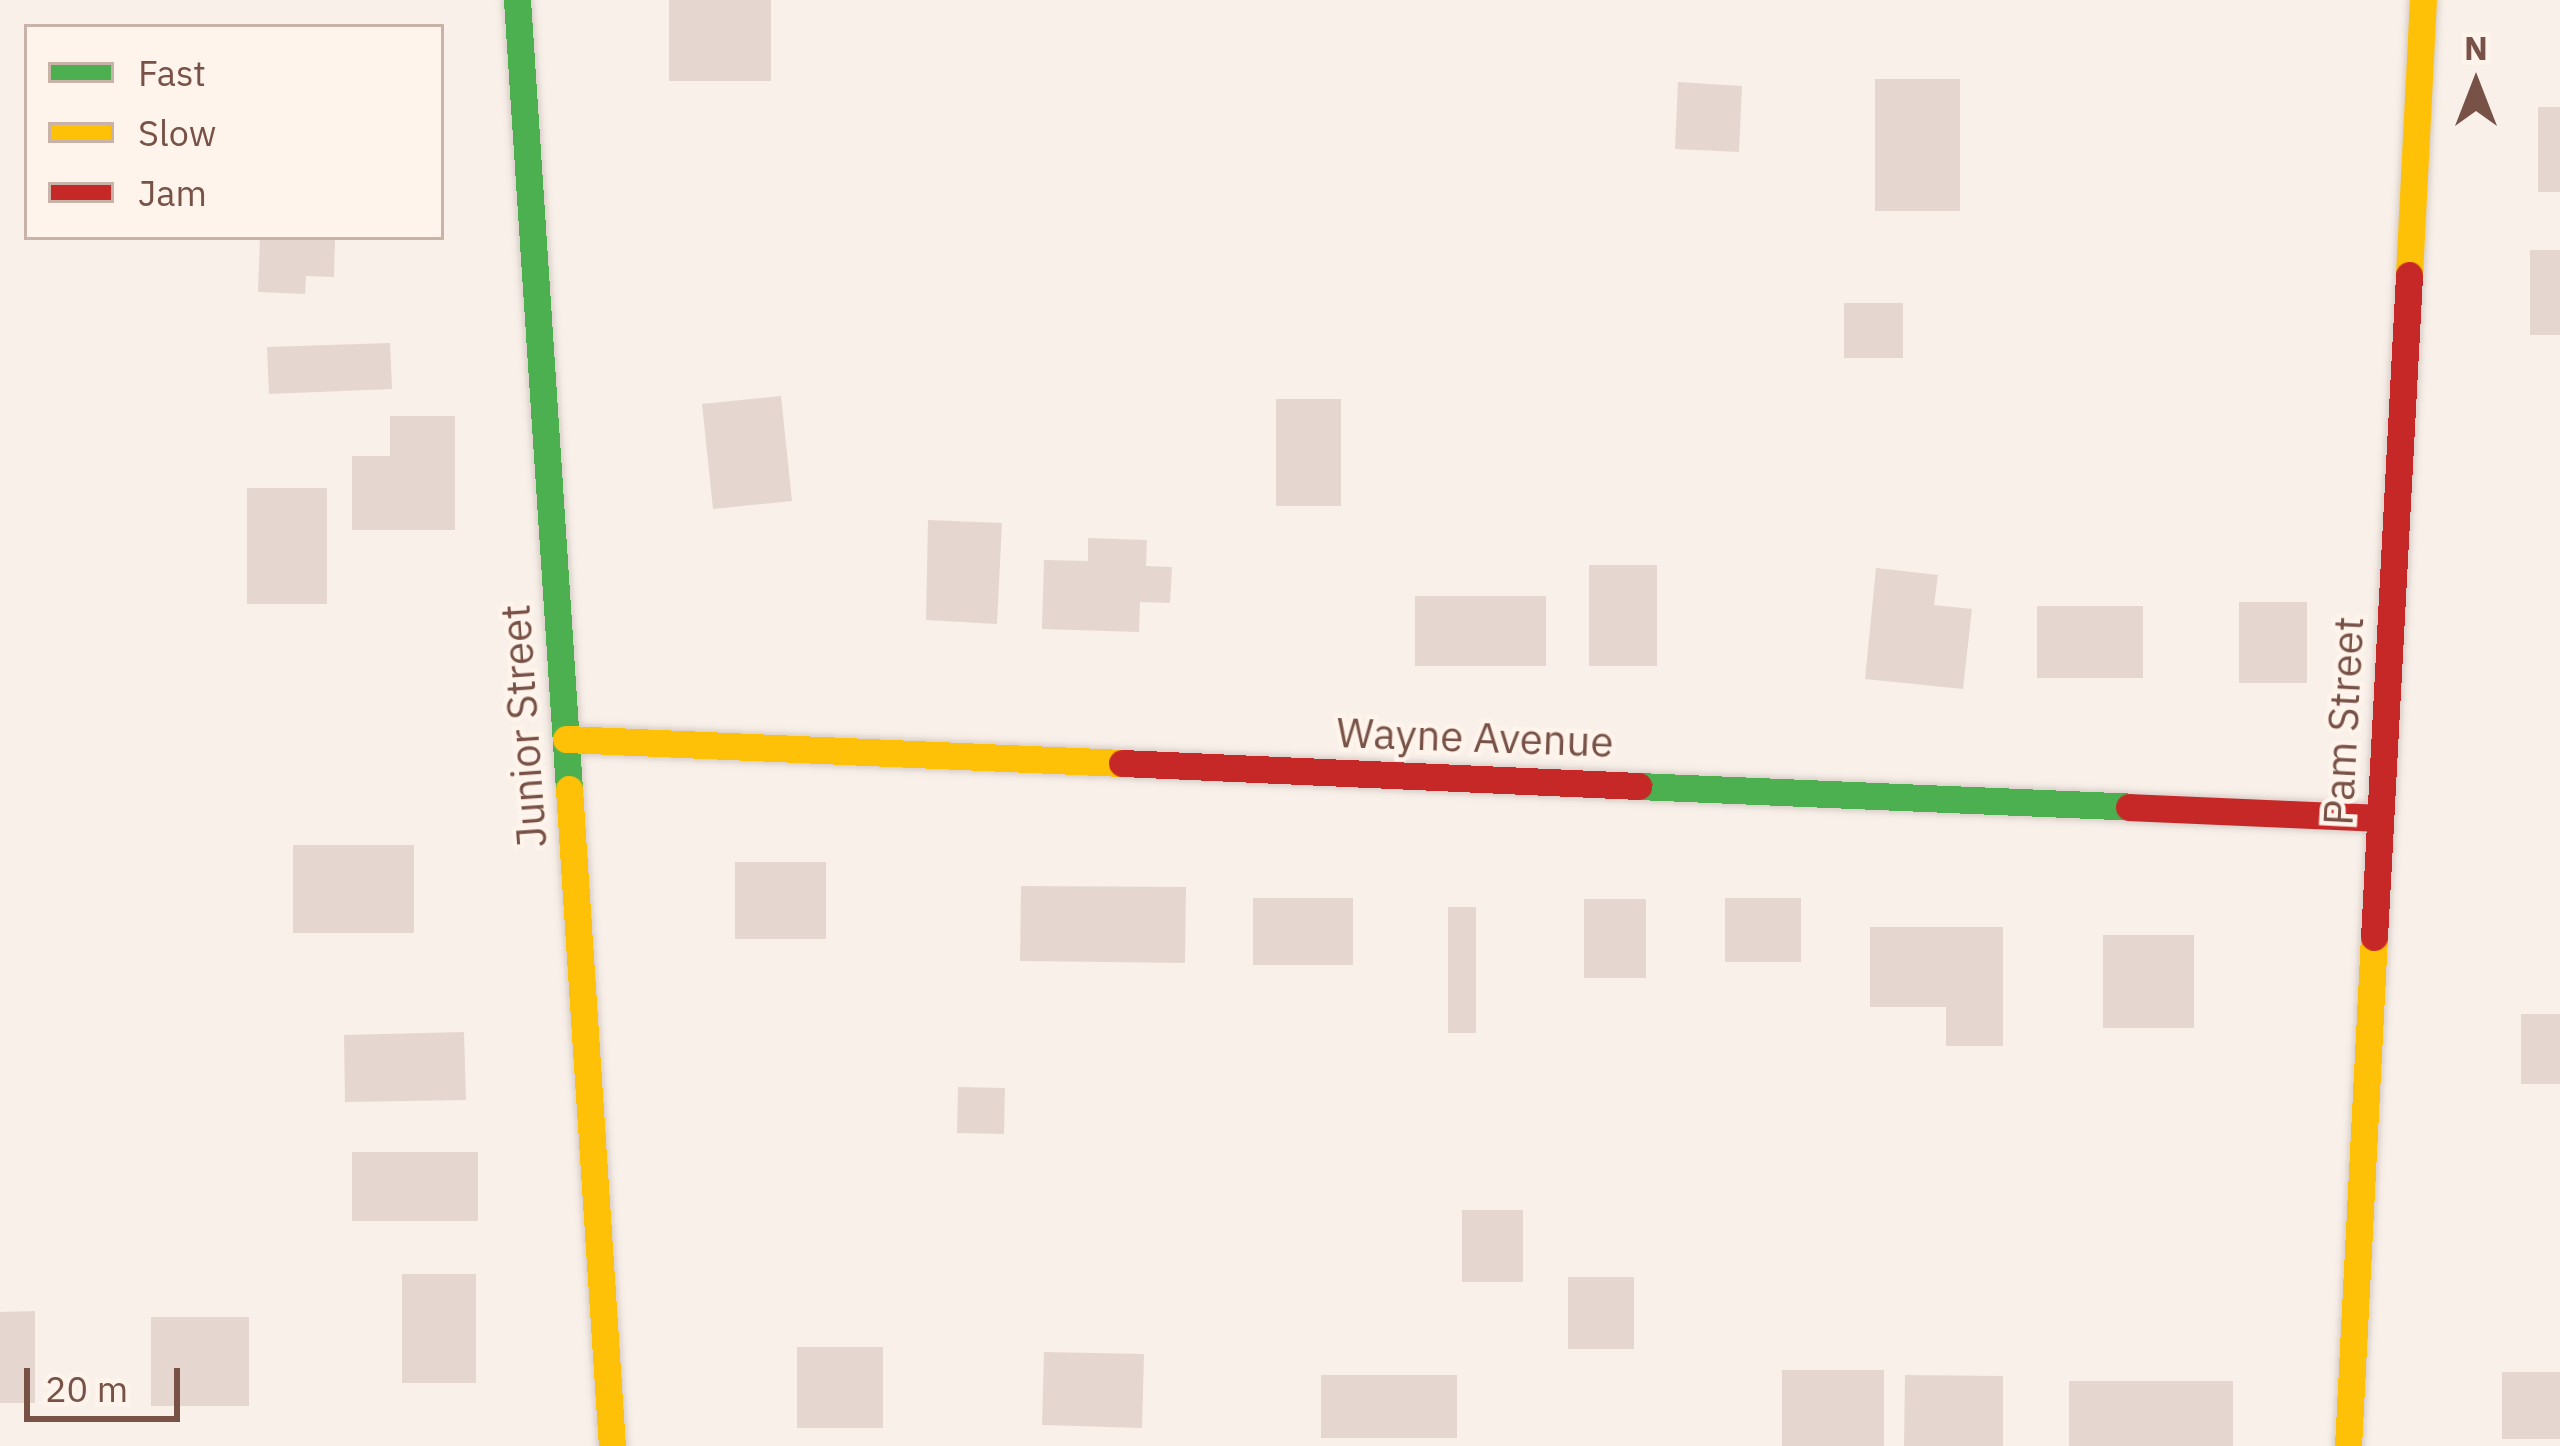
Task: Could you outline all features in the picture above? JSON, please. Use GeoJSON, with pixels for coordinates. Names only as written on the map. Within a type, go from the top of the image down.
{"type":"FeatureCollection","features":[{"type":"Feature","properties":{"kind":"street","name":"Junior Street"},"geometry":{"type":"LineString","coordinates":[[517,0],[612,1446]]}},
{"type":"Feature","properties":{"kind":"street","name":"Pam Street"},"geometry":{"type":"LineString","coordinates":[[2348,1446],[2423,0]]}},
{"type":"Feature","properties":{"kind":"street","name":"Wayne Avenue"},"geometry":{"type":"LineString","coordinates":[[566,739],[2380,818]]}},
{"type":"Feature","properties":{"kind":"building"},"geometry":{"type":"Polygon","coordinates":[[[669,0],[771,0],[771,81],[669,81],[669,0]]]}},
{"type":"Feature","properties":{"kind":"building"},"geometry":{"type":"Polygon","coordinates":[[[1875,79],[1960,79],[1960,211],[1875,211],[1875,79]]]}},
{"type":"Feature","properties":{"kind":"building"},"geometry":{"type":"Polygon","coordinates":[[[1678,82],[1742,86],[1739,152],[1675,149],[1678,82]]]}},
{"type":"Feature","properties":{"kind":"building"},"geometry":{"type":"Polygon","coordinates":[[[2538,107],[2560,107],[2560,192],[2538,192],[2538,107]]]}},
{"type":"Feature","properties":{"kind":"building"},"geometry":{"type":"Polygon","coordinates":[[[260,240],[335,240],[334,277],[306,276],[305,294],[258,292],[260,240]]]}},
{"type":"Feature","properties":{"kind":"building"},"geometry":{"type":"Polygon","coordinates":[[[2530,250],[2560,250],[2560,335],[2530,335],[2530,250]]]}},
{"type":"Feature","properties":{"kind":"building"},"geometry":{"type":"Polygon","coordinates":[[[1844,303],[1903,303],[1903,358],[1844,358],[1844,303]]]}},
{"type":"Feature","properties":{"kind":"building"},"geometry":{"type":"Polygon","coordinates":[[[390,343],[392,389],[269,394],[267,347],[390,343]]]}},
{"type":"Feature","properties":{"kind":"building"},"geometry":{"type":"Polygon","coordinates":[[[781,396],[792,501],[713,509],[702,404],[781,396]]]}},
{"type":"Feature","properties":{"kind":"building"},"geometry":{"type":"Polygon","coordinates":[[[1276,399],[1341,399],[1341,506],[1276,506],[1276,399]]]}},
{"type":"Feature","properties":{"kind":"building"},"geometry":{"type":"Polygon","coordinates":[[[390,416],[455,416],[455,530],[352,530],[352,456],[390,456],[390,416]]]}},
{"type":"Feature","properties":{"kind":"building"},"geometry":{"type":"Polygon","coordinates":[[[247,488],[327,488],[327,604],[247,604],[247,488]]]}},
{"type":"Feature","properties":{"kind":"building"},"geometry":{"type":"Polygon","coordinates":[[[928,520],[1002,523],[997,624],[926,620],[928,520]]]}},
{"type":"Feature","properties":{"kind":"building"},"geometry":{"type":"Polygon","coordinates":[[[1088,538],[1147,540],[1146,566],[1172,567],[1170,603],[1140,602],[1139,632],[1042,629],[1044,560],[1088,561],[1088,538]]]}},
{"type":"Feature","properties":{"kind":"building"},"geometry":{"type":"Polygon","coordinates":[[[1589,565],[1657,565],[1657,666],[1589,666],[1589,565]]]}},
{"type":"Feature","properties":{"kind":"building"},"geometry":{"type":"Polygon","coordinates":[[[1876,568],[1938,575],[1934,605],[1972,609],[1963,689],[1865,679],[1876,568]]]}},
{"type":"Feature","properties":{"kind":"building"},"geometry":{"type":"Polygon","coordinates":[[[1415,596],[1546,596],[1546,666],[1415,666],[1415,596]]]}},
{"type":"Feature","properties":{"kind":"building"},"geometry":{"type":"Polygon","coordinates":[[[2239,602],[2307,602],[2307,683],[2239,683],[2239,602]]]}},
{"type":"Feature","properties":{"kind":"building"},"geometry":{"type":"Polygon","coordinates":[[[2037,606],[2143,606],[2143,678],[2037,678],[2037,606]]]}},
{"type":"Feature","properties":{"kind":"building"},"geometry":{"type":"Polygon","coordinates":[[[293,845],[414,845],[414,933],[293,933],[293,845]]]}},
{"type":"Feature","properties":{"kind":"building"},"geometry":{"type":"Polygon","coordinates":[[[735,862],[826,862],[826,939],[735,939],[735,862]]]}},
{"type":"Feature","properties":{"kind":"building"},"geometry":{"type":"Polygon","coordinates":[[[1021,886],[1186,887],[1185,963],[1020,961],[1021,886]]]}},
{"type":"Feature","properties":{"kind":"building"},"geometry":{"type":"Polygon","coordinates":[[[1253,898],[1353,898],[1353,965],[1253,965],[1253,898]]]}},
{"type":"Feature","properties":{"kind":"building"},"geometry":{"type":"Polygon","coordinates":[[[1725,898],[1801,898],[1801,962],[1725,962],[1725,898]]]}},
{"type":"Feature","properties":{"kind":"building"},"geometry":{"type":"Polygon","coordinates":[[[1584,899],[1646,899],[1646,978],[1584,978],[1584,899]]]}},
{"type":"Feature","properties":{"kind":"building"},"geometry":{"type":"Polygon","coordinates":[[[1448,907],[1476,907],[1476,1033],[1448,1033],[1448,907]]]}},
{"type":"Feature","properties":{"kind":"building"},"geometry":{"type":"Polygon","coordinates":[[[1870,927],[2003,927],[2003,1046],[1946,1046],[1946,1007],[1870,1007],[1870,927]]]}},
{"type":"Feature","properties":{"kind":"building"},"geometry":{"type":"Polygon","coordinates":[[[2103,935],[2194,935],[2194,1028],[2103,1028],[2103,935]]]}},
{"type":"Feature","properties":{"kind":"building"},"geometry":{"type":"Polygon","coordinates":[[[2521,1014],[2560,1014],[2560,1084],[2521,1084],[2521,1014]]]}},
{"type":"Feature","properties":{"kind":"building"},"geometry":{"type":"Polygon","coordinates":[[[464,1032],[466,1100],[345,1102],[344,1035],[464,1032]]]}},
{"type":"Feature","properties":{"kind":"building"},"geometry":{"type":"Polygon","coordinates":[[[958,1087],[1005,1088],[1004,1134],[957,1133],[958,1087]]]}},
{"type":"Feature","properties":{"kind":"building"},"geometry":{"type":"Polygon","coordinates":[[[352,1152],[478,1152],[478,1221],[352,1221],[352,1152]]]}},
{"type":"Feature","properties":{"kind":"building"},"geometry":{"type":"Polygon","coordinates":[[[1462,1210],[1523,1210],[1523,1282],[1462,1282],[1462,1210]]]}},
{"type":"Feature","properties":{"kind":"building"},"geometry":{"type":"Polygon","coordinates":[[[402,1274],[476,1274],[476,1383],[402,1383],[402,1274]]]}},
{"type":"Feature","properties":{"kind":"building"},"geometry":{"type":"Polygon","coordinates":[[[1568,1277],[1634,1277],[1634,1349],[1568,1349],[1568,1277]]]}},
{"type":"Feature","properties":{"kind":"building"},"geometry":{"type":"Polygon","coordinates":[[[35,1311],[35,1403],[0,1403],[0,1312],[35,1311]]]}},
{"type":"Feature","properties":{"kind":"building"},"geometry":{"type":"Polygon","coordinates":[[[151,1317],[249,1317],[249,1406],[151,1406],[151,1317]]]}},
{"type":"Feature","properties":{"kind":"building"},"geometry":{"type":"Polygon","coordinates":[[[797,1347],[883,1347],[883,1428],[797,1428],[797,1347]]]}},
{"type":"Feature","properties":{"kind":"building"},"geometry":{"type":"Polygon","coordinates":[[[1044,1352],[1144,1354],[1142,1428],[1042,1425],[1044,1352]]]}},
{"type":"Feature","properties":{"kind":"building"},"geometry":{"type":"Polygon","coordinates":[[[1782,1370],[1884,1370],[1884,1446],[1782,1446],[1782,1370]]]}},
{"type":"Feature","properties":{"kind":"building"},"geometry":{"type":"Polygon","coordinates":[[[2502,1372],[2560,1372],[2560,1439],[2502,1439],[2502,1372]]]}},
{"type":"Feature","properties":{"kind":"building"},"geometry":{"type":"Polygon","coordinates":[[[1321,1375],[1457,1375],[1457,1438],[1321,1438],[1321,1375]]]}},
{"type":"Feature","properties":{"kind":"building"},"geometry":{"type":"Polygon","coordinates":[[[1905,1375],[2003,1376],[2003,1446],[1904,1446],[1905,1375]]]}},
{"type":"Feature","properties":{"kind":"building"},"geometry":{"type":"Polygon","coordinates":[[[2069,1381],[2233,1381],[2233,1446],[2069,1446],[2069,1381]]]}},
{"type":"Feature","properties":{"kind":"traffic: fast"},"geometry":{"type":"LineString","coordinates":[[517,0],[569,789]]}},
{"type":"Feature","properties":{"kind":"traffic: fast"},"geometry":{"type":"LineString","coordinates":[[1638,786],[2129,807]]}},
{"type":"Feature","properties":{"kind":"traffic: slow"},"geometry":{"type":"LineString","coordinates":[[2409,275],[2423,0]]}},
{"type":"Feature","properties":{"kind":"traffic: slow"},"geometry":{"type":"LineString","coordinates":[[566,739],[1122,763]]}},
{"type":"Feature","properties":{"kind":"traffic: slow"},"geometry":{"type":"LineString","coordinates":[[569,789],[612,1446]]}},
{"type":"Feature","properties":{"kind":"traffic: slow"},"geometry":{"type":"LineString","coordinates":[[2348,1446],[2374,937]]}},
{"type":"Feature","properties":{"kind":"traffic: jam"},"geometry":{"type":"LineString","coordinates":[[2374,937],[2409,275]]}},
{"type":"Feature","properties":{"kind":"traffic: jam"},"geometry":{"type":"LineString","coordinates":[[1122,763],[1638,786]]}},
{"type":"Feature","properties":{"kind":"traffic: jam"},"geometry":{"type":"LineString","coordinates":[[2129,807],[2380,818]]}}]}
